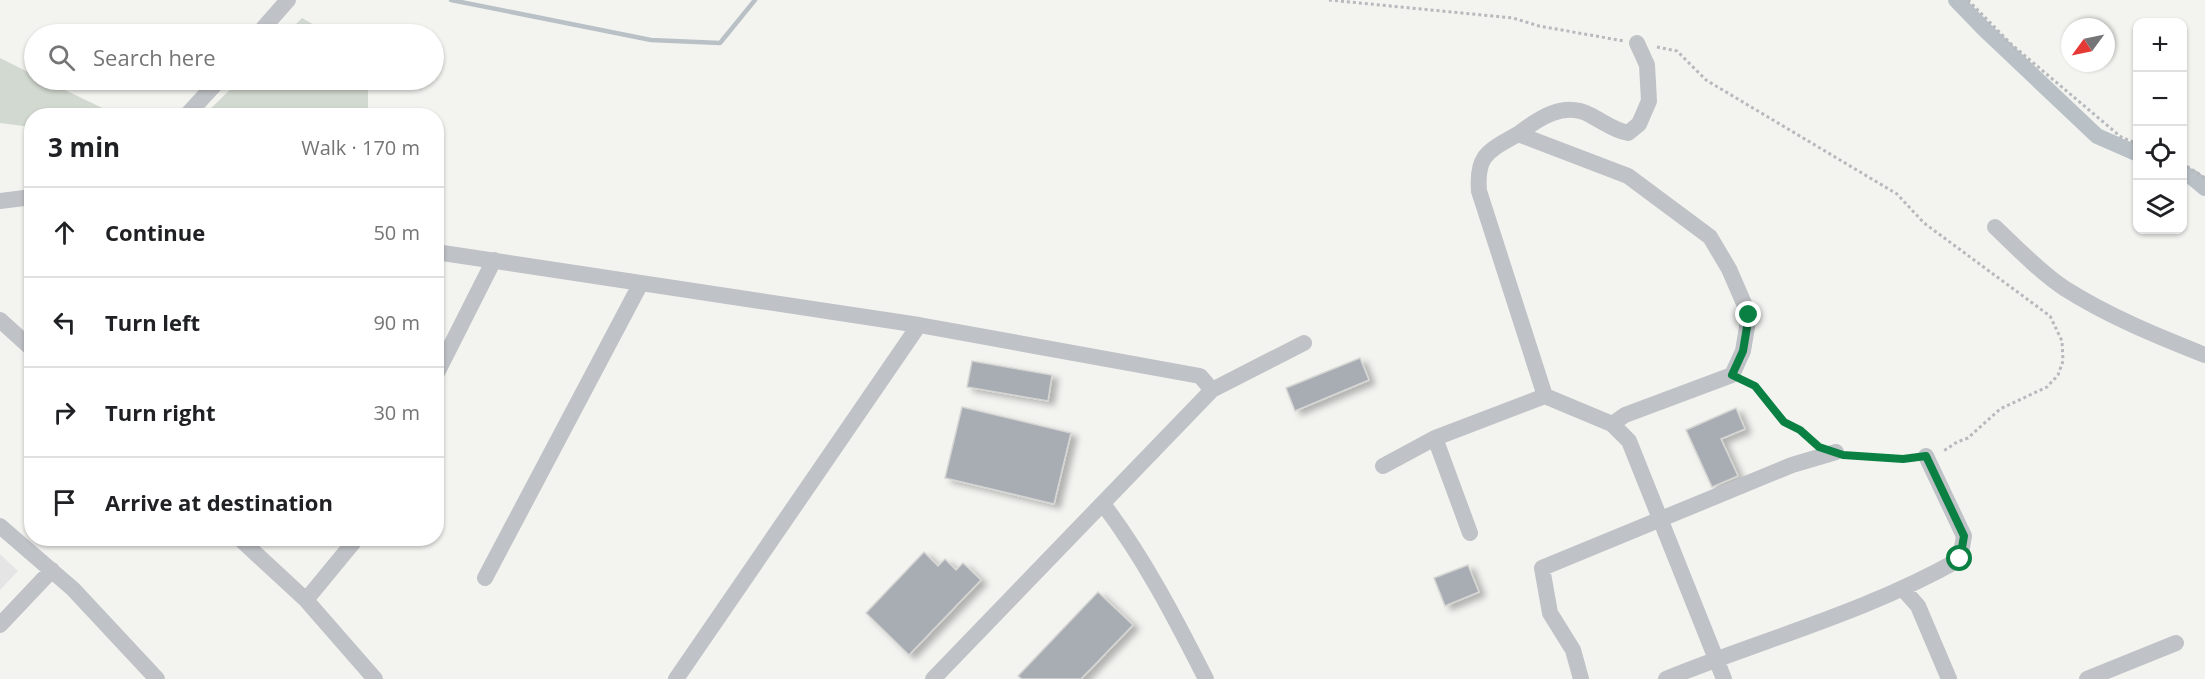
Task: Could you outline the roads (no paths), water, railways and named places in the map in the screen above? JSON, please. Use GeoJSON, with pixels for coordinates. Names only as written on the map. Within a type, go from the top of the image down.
{"type":"FeatureCollection","features":[{"type":"Feature","properties":{"kind":"street"},"geometry":{"type":"LineString","coordinates":[[267,24],[288,0]]}},
{"type":"Feature","properties":{"kind":"street"},"geometry":{"type":"LineString","coordinates":[[1545,396],[1479,191],[1477,173],[1486,153],[1518,134],[1537,119],[1561,109],[1588,113],[1615,130],[1628,133],[1640,124],[1649,101],[1647,65],[1637,43]]}},
{"type":"Feature","properties":{"kind":"street"},"geometry":{"type":"LineString","coordinates":[[193,108],[210,90]]}},
{"type":"Feature","properties":{"kind":"street"},"geometry":{"type":"LineString","coordinates":[[1518,134],[1628,176],[1710,237],[1729,269],[1749,315],[1743,351],[1732,375],[1625,415],[1612,424]]}},
{"type":"Feature","properties":{"kind":"street"},"geometry":{"type":"LineString","coordinates":[[0,201],[24,198]]}},
{"type":"Feature","properties":{"kind":"street"},"geometry":{"type":"LineString","coordinates":[[1995,227],[2070,292],[2097,308],[2205,355]]}},
{"type":"Feature","properties":{"kind":"street"},"geometry":{"type":"LineString","coordinates":[[444,253],[919,325],[1200,376],[1212,390]]}},
{"type":"Feature","properties":{"kind":"street"},"geometry":{"type":"LineString","coordinates":[[444,359],[494,260]]}},
{"type":"Feature","properties":{"kind":"street"},"geometry":{"type":"LineString","coordinates":[[485,578],[642,283]]}},
{"type":"Feature","properties":{"kind":"street"},"geometry":{"type":"LineString","coordinates":[[0,320],[24,342]]}},
{"type":"Feature","properties":{"kind":"street"},"geometry":{"type":"LineString","coordinates":[[676,679],[919,325]]}},
{"type":"Feature","properties":{"kind":"street"},"geometry":{"type":"LineString","coordinates":[[933,679],[1212,390],[1304,343]]}},
{"type":"Feature","properties":{"kind":"street"},"geometry":{"type":"LineString","coordinates":[[1383,466],[1435,438],[1545,396],[1612,424],[1629,441],[1724,679]]}},
{"type":"Feature","properties":{"kind":"street"},"geometry":{"type":"LineString","coordinates":[[1435,438],[1470,533]]}},
{"type":"Feature","properties":{"kind":"street"},"geometry":{"type":"LineString","coordinates":[[1581,679],[1573,650],[1550,613],[1542,568],[1792,465],[1836,452]]}},
{"type":"Feature","properties":{"kind":"street"},"geometry":{"type":"LineString","coordinates":[[1666,679],[1716,658],[1833,619],[1923,580],[1960,559],[1964,536],[1926,456]]}},
{"type":"Feature","properties":{"kind":"street"},"geometry":{"type":"LineString","coordinates":[[1103,504],[1129,538],[1171,609],[1206,679]]}},
{"type":"Feature","properties":{"kind":"street"},"geometry":{"type":"LineString","coordinates":[[0,526],[73,589],[158,679]]}},
{"type":"Feature","properties":{"kind":"street"},"geometry":{"type":"LineString","coordinates":[[248,546],[306,600],[375,679]]}},
{"type":"Feature","properties":{"kind":"street"},"geometry":{"type":"LineString","coordinates":[[306,600],[350,546]]}},
{"type":"Feature","properties":{"kind":"street"},"geometry":{"type":"LineString","coordinates":[[0,625],[52,570]]}},
{"type":"Feature","properties":{"kind":"street"},"geometry":{"type":"LineString","coordinates":[[1903,589],[1918,606],[1949,679]]}},
{"type":"Feature","properties":{"kind":"street"},"geometry":{"type":"LineString","coordinates":[[2087,679],[2176,643]]}},
{"type":"Feature","properties":{"kind":"waterway"},"geometry":{"type":"LineString","coordinates":[[451,0],[651,40],[720,43],[755,0]]}},
{"type":"Feature","properties":{"kind":"waterway"},"geometry":{"type":"LineString","coordinates":[[1956,0],[2097,136],[2133,152]]}},
{"type":"Feature","properties":{"kind":"waterway"},"geometry":{"type":"LineString","coordinates":[[2187,175],[2205,188]]}}]}
